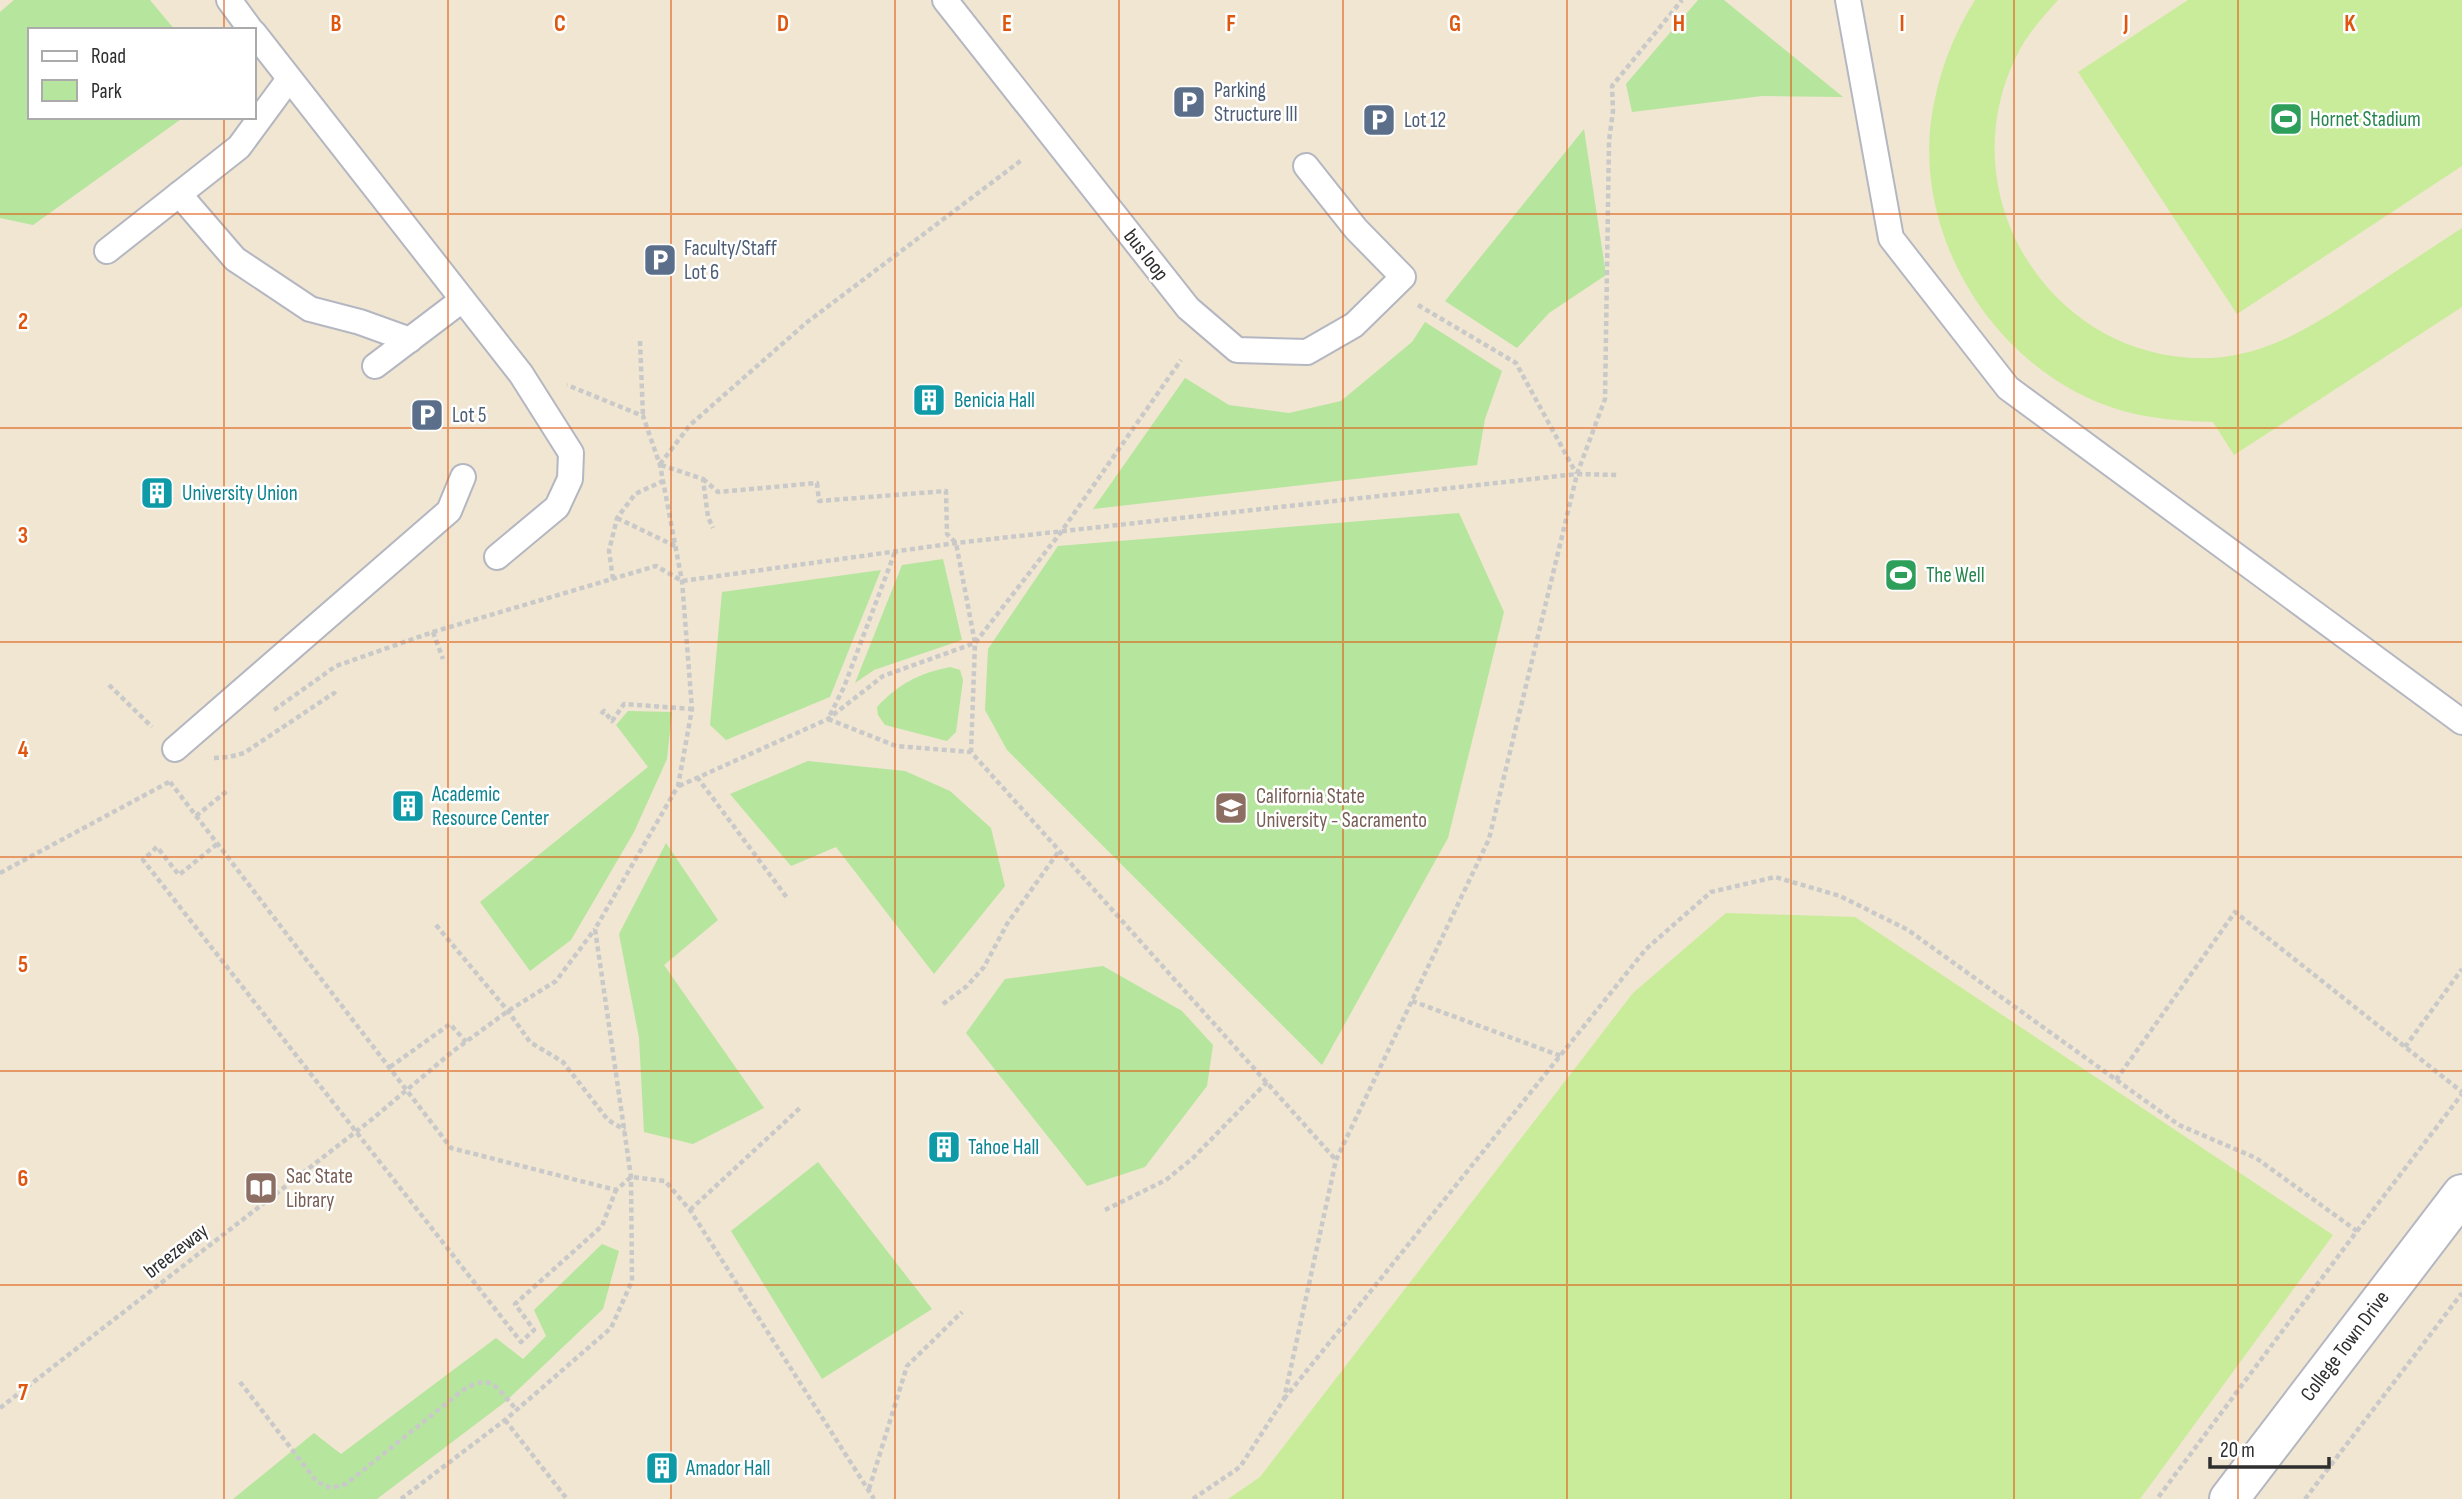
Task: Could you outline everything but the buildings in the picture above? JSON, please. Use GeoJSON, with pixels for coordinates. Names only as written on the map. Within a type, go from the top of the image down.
{"type":"FeatureCollection","features":[{"type":"Feature","properties":{"kind":"street","name":"College Town Drive"},"geometry":{"type":"LineString","coordinates":[[2229,1499],[2462,1194]]}},
{"type":"Feature","properties":{"kind":"lane"},"geometry":{"type":"LineString","coordinates":[[229,0],[251,28]]}},
{"type":"Feature","properties":{"kind":"lane","name":"bus loop"},"geometry":{"type":"LineString","coordinates":[[945,0],[1188,308],[1237,350],[1307,352],[1354,326],[1404,277]]}},
{"type":"Feature","properties":{"kind":"lane"},"geometry":{"type":"LineString","coordinates":[[1848,0],[1891,238],[2007,388],[2462,722]]}},
{"type":"Feature","properties":{"kind":"lane"},"geometry":{"type":"LineString","coordinates":[[256,35],[521,374],[571,453],[570,479],[557,507],[497,557]]}},
{"type":"Feature","properties":{"kind":"lane"},"geometry":{"type":"LineString","coordinates":[[107,251],[239,146],[289,79]]}},
{"type":"Feature","properties":{"kind":"lane"},"geometry":{"type":"LineString","coordinates":[[1306,166],[1356,229],[1404,277]]}},
{"type":"Feature","properties":{"kind":"lane"},"geometry":{"type":"LineString","coordinates":[[179,194],[235,259],[310,309],[360,321],[411,340]]}},
{"type":"Feature","properties":{"kind":"lane"},"geometry":{"type":"LineString","coordinates":[[375,366],[462,300]]}},
{"type":"Feature","properties":{"kind":"lane"},"geometry":{"type":"LineString","coordinates":[[175,750],[449,511],[463,477]]}},
{"type":"Feature","properties":{"kind":"path"},"geometry":{"type":"LineString","coordinates":[[1284,1399],[1336,1160],[1489,839],[1577,474],[1605,399],[1612,86],[1682,0]]}},
{"type":"Feature","properties":{"kind":"path"},"geometry":{"type":"LineString","coordinates":[[971,752],[975,643],[956,543],[947,534],[946,491],[819,501],[817,483],[718,492],[703,479],[660,465],[690,425],[806,323],[1023,159]]}},
{"type":"Feature","properties":{"kind":"path"},"geometry":{"type":"LineString","coordinates":[[1404,277],[1419,306],[1516,363],[1577,474]]}},
{"type":"Feature","properties":{"kind":"path","name":"breezeway"},"geometry":{"type":"LineString","coordinates":[[0,1408],[371,1120],[466,1042],[556,981],[595,929],[678,786],[692,709],[682,581],[660,465],[643,416],[640,341]]}},
{"type":"Feature","properties":{"kind":"path"},"geometry":{"type":"LineString","coordinates":[[678,786],[828,719],[883,676],[975,643],[1061,532],[1181,360]]}},
{"type":"Feature","properties":{"kind":"path"},"geometry":{"type":"LineString","coordinates":[[521,374],[554,381],[643,416]]}},
{"type":"Feature","properties":{"kind":"path"},"geometry":{"type":"LineString","coordinates":[[271,712],[336,666],[433,632],[656,566],[682,581],[956,543],[1577,474],[1616,475]]}},
{"type":"Feature","properties":{"kind":"path"},"geometry":{"type":"LineString","coordinates":[[703,479],[708,517],[713,528]]}},
{"type":"Feature","properties":{"kind":"path"},"geometry":{"type":"LineString","coordinates":[[612,579],[609,551],[617,518],[635,494],[663,481]]}},
{"type":"Feature","properties":{"kind":"path"},"geometry":{"type":"LineString","coordinates":[[617,518],[675,546]]}},
{"type":"Feature","properties":{"kind":"path"},"geometry":{"type":"LineString","coordinates":[[828,719],[844,687],[895,552]]}},
{"type":"Feature","properties":{"kind":"path"},"geometry":{"type":"LineString","coordinates":[[433,632],[443,659]]}},
{"type":"Feature","properties":{"kind":"path"},"geometry":{"type":"LineString","coordinates":[[217,750],[206,758],[244,753],[334,694],[338,697]]}},
{"type":"Feature","properties":{"kind":"path"},"geometry":{"type":"LineString","coordinates":[[601,714],[604,710],[612,721],[624,704],[692,709]]}},
{"type":"Feature","properties":{"kind":"path"},"geometry":{"type":"LineString","coordinates":[[828,719],[896,746],[971,752],[1336,1160]]}},
{"type":"Feature","properties":{"kind":"path"},"geometry":{"type":"LineString","coordinates":[[0,873],[181,774]]}},
{"type":"Feature","properties":{"kind":"path"},"geometry":{"type":"LineString","coordinates":[[697,778],[788,899]]}},
{"type":"Feature","properties":{"kind":"path"},"geometry":{"type":"LineString","coordinates":[[170,782],[452,1148],[616,1190]]}},
{"type":"Feature","properties":{"kind":"path"},"geometry":{"type":"LineString","coordinates":[[196,816],[227,791]]}},
{"type":"Feature","properties":{"kind":"path"},"geometry":{"type":"LineString","coordinates":[[218,844],[178,876],[157,847],[143,860],[521,1342],[534,1330],[514,1304],[602,1226],[616,1190],[631,1177],[665,1181],[690,1210],[874,1499]]}},
{"type":"Feature","properties":{"kind":"path"},"geometry":{"type":"LineString","coordinates":[[943,1004],[967,986],[984,967],[1007,924],[1059,850]]}},
{"type":"Feature","properties":{"kind":"path"},"geometry":{"type":"LineString","coordinates":[[1193,1499],[1240,1467],[1284,1399],[1646,949],[1712,892],[1775,877],[1840,896],[1908,930],[2179,1125],[2256,1158],[2357,1231]]}},
{"type":"Feature","properties":{"kind":"path"},"geometry":{"type":"LineString","coordinates":[[2116,1080],[2235,912],[2462,1093],[2157,1499]]}},
{"type":"Feature","properties":{"kind":"path"},"geometry":{"type":"LineString","coordinates":[[436,925],[508,1011],[530,1042],[563,1062],[608,1120],[625,1130]]}},
{"type":"Feature","properties":{"kind":"path"},"geometry":{"type":"LineString","coordinates":[[401,1499],[505,1420],[611,1328],[632,1281],[631,1177],[595,929]]}},
{"type":"Feature","properties":{"kind":"path"},"geometry":{"type":"LineString","coordinates":[[2405,1047],[2462,970]]}},
{"type":"Feature","properties":{"kind":"path"},"geometry":{"type":"LineString","coordinates":[[1412,1001],[1561,1056]]}},
{"type":"Feature","properties":{"kind":"path"},"geometry":{"type":"LineString","coordinates":[[390,1067],[450,1024],[466,1042]]}},
{"type":"Feature","properties":{"kind":"path"},"geometry":{"type":"LineString","coordinates":[[1105,1210],[1166,1180],[1193,1158],[1267,1082]]}},
{"type":"Feature","properties":{"kind":"path"},"geometry":{"type":"LineString","coordinates":[[690,1210],[801,1107]]}},
{"type":"Feature","properties":{"kind":"path"},"geometry":{"type":"LineString","coordinates":[[2305,1499],[2462,1293]]}},
{"type":"Feature","properties":{"kind":"path"},"geometry":{"type":"LineString","coordinates":[[869,1490],[907,1366],[962,1311]]}},
{"type":"Feature","properties":{"kind":"path"},"geometry":{"type":"LineString","coordinates":[[240,1382],[317,1482],[331,1488],[346,1484],[463,1390],[477,1382],[486,1381],[492,1385],[517,1410]]}},
{"type":"Feature","properties":{"kind":"path"},"geometry":{"type":"LineString","coordinates":[[505,1420],[567,1499]]}},
{"type":"Feature","properties":{"kind":"shaded area","name":"California State University - Sacramento"},"geometry":{"type":"Polygon","coordinates":[[[0,0],[2462,0],[2462,1499],[0,1499],[0,0]]]}},
{"type":"Feature","properties":{"kind":"green space"},"geometry":{"type":"Polygon","coordinates":[[[14,0],[150,0],[173,28],[28,28],[28,119],[181,119],[33,225],[0,218],[0,12],[14,0]]]}},
{"type":"Feature","properties":{"kind":"green space"},"geometry":{"type":"Polygon","coordinates":[[[1698,0],[1724,0],[1843,97],[1762,96],[1632,112],[1626,84],[1698,0]]]}},
{"type":"Feature","properties":{"kind":"green space"},"geometry":{"type":"Polygon","coordinates":[[[1975,0],[2058,0],[2030,33],[2017,55],[1998,109],[1995,163],[2006,214],[2028,262],[2061,302],[2104,333],[2154,352],[2211,358],[2255,350],[2314,324],[2462,228],[2462,307],[2234,455],[2213,422],[2168,419],[2123,411],[2079,393],[2038,368],[2003,335],[1974,297],[1951,255],[1936,209],[1929,162],[1932,114],[1948,54],[1975,0]]]}},
{"type":"Feature","properties":{"kind":"green space","name":"Hornet Stadium"},"geometry":{"type":"Polygon","coordinates":[[[2188,0],[2462,0],[2462,166],[2237,314],[2078,72],[2188,0]]]}},
{"type":"Feature","properties":{"kind":"green space"},"geometry":{"type":"Polygon","coordinates":[[[1584,129],[1606,275],[1549,313],[1517,348],[1445,301],[1584,129]]]}},
{"type":"Feature","properties":{"kind":"green space"},"geometry":{"type":"Polygon","coordinates":[[[1425,322],[1502,371],[1485,419],[1477,465],[1093,509],[1185,378],[1229,405],[1289,413],[1341,401],[1412,342],[1425,322]]]}},
{"type":"Feature","properties":{"kind":"green space"},"geometry":{"type":"Polygon","coordinates":[[[1459,513],[1504,612],[1448,838],[1322,1065],[1007,750],[985,710],[988,649],[1058,546],[1459,513]]]}},
{"type":"Feature","properties":{"kind":"green space"},"geometry":{"type":"Polygon","coordinates":[[[943,559],[962,640],[874,670],[855,683],[902,565],[943,559]]]}},
{"type":"Feature","properties":{"kind":"green space"},"geometry":{"type":"Polygon","coordinates":[[[881,570],[830,697],[726,740],[710,725],[722,592],[881,570]]]}},
{"type":"Feature","properties":{"kind":"green space"},"geometry":{"type":"Polygon","coordinates":[[[950,667],[960,670],[963,680],[956,732],[947,741],[885,725],[878,715],[877,707],[885,699],[910,681],[950,667]]]}},
{"type":"Feature","properties":{"kind":"green space"},"geometry":{"type":"Polygon","coordinates":[[[628,711],[672,712],[667,759],[634,832],[571,940],[530,971],[480,902],[648,767],[616,725],[628,711]]]}},
{"type":"Feature","properties":{"kind":"green space"},"geometry":{"type":"Polygon","coordinates":[[[808,761],[905,771],[950,791],[991,828],[1005,886],[934,974],[836,847],[791,866],[730,794],[808,761]]]}},
{"type":"Feature","properties":{"kind":"green space"},"geometry":{"type":"Polygon","coordinates":[[[666,843],[718,920],[664,965],[764,1108],[693,1144],[644,1132],[639,1038],[619,934],[666,843]]]}},
{"type":"Feature","properties":{"kind":"green space"},"geometry":{"type":"Polygon","coordinates":[[[1726,913],[1855,917],[2333,1235],[2140,1499],[1228,1499],[1260,1477],[1633,993],[1726,913]]]}},
{"type":"Feature","properties":{"kind":"green space"},"geometry":{"type":"Polygon","coordinates":[[[1103,966],[1182,1011],[1213,1045],[1207,1086],[1145,1167],[1087,1186],[966,1033],[1005,979],[1103,966]]]}},
{"type":"Feature","properties":{"kind":"green space"},"geometry":{"type":"Polygon","coordinates":[[[818,1162],[932,1309],[822,1379],[731,1231],[818,1162]]]}},
{"type":"Feature","properties":{"kind":"green space"},"geometry":{"type":"Polygon","coordinates":[[[602,1244],[619,1251],[603,1309],[505,1402],[377,1499],[233,1499],[314,1433],[341,1454],[496,1338],[523,1359],[546,1336],[534,1310],[602,1244]]]}},
{"type":"Feature","properties":{"kind":"place","name":"Parking Structure III"},"geometry":{"type":"Point","coordinates":[1189,102]}},
{"type":"Feature","properties":{"kind":"place","name":"Hornet Stadium"},"geometry":{"type":"Point","coordinates":[2286,119]}},
{"type":"Feature","properties":{"kind":"place","name":"Lot 12"},"geometry":{"type":"Point","coordinates":[1379,120]}},
{"type":"Feature","properties":{"kind":"place","name":"Faculty/Staff Lot 6"},"geometry":{"type":"Point","coordinates":[660,260]}},
{"type":"Feature","properties":{"kind":"place","name":"Benicia Hall"},"geometry":{"type":"Point","coordinates":[929,400]}},
{"type":"Feature","properties":{"kind":"place","name":"Lot 5"},"geometry":{"type":"Point","coordinates":[427,415]}},
{"type":"Feature","properties":{"kind":"place","name":"University Union"},"geometry":{"type":"Point","coordinates":[157,493]}},
{"type":"Feature","properties":{"kind":"place","name":"The Well"},"geometry":{"type":"Point","coordinates":[1901,575]}},
{"type":"Feature","properties":{"kind":"place","name":"Academic Resource Center"},"geometry":{"type":"Point","coordinates":[408,806]}},
{"type":"Feature","properties":{"kind":"place","name":"California State University - Sacramento"},"geometry":{"type":"Point","coordinates":[1231,808]}},
{"type":"Feature","properties":{"kind":"place","name":"Tahoe Hall"},"geometry":{"type":"Point","coordinates":[944,1147]}},
{"type":"Feature","properties":{"kind":"place","name":"Sac State Library"},"geometry":{"type":"Point","coordinates":[261,1188]}},
{"type":"Feature","properties":{"kind":"place","name":"Amador Hall"},"geometry":{"type":"Point","coordinates":[662,1468]}}]}
